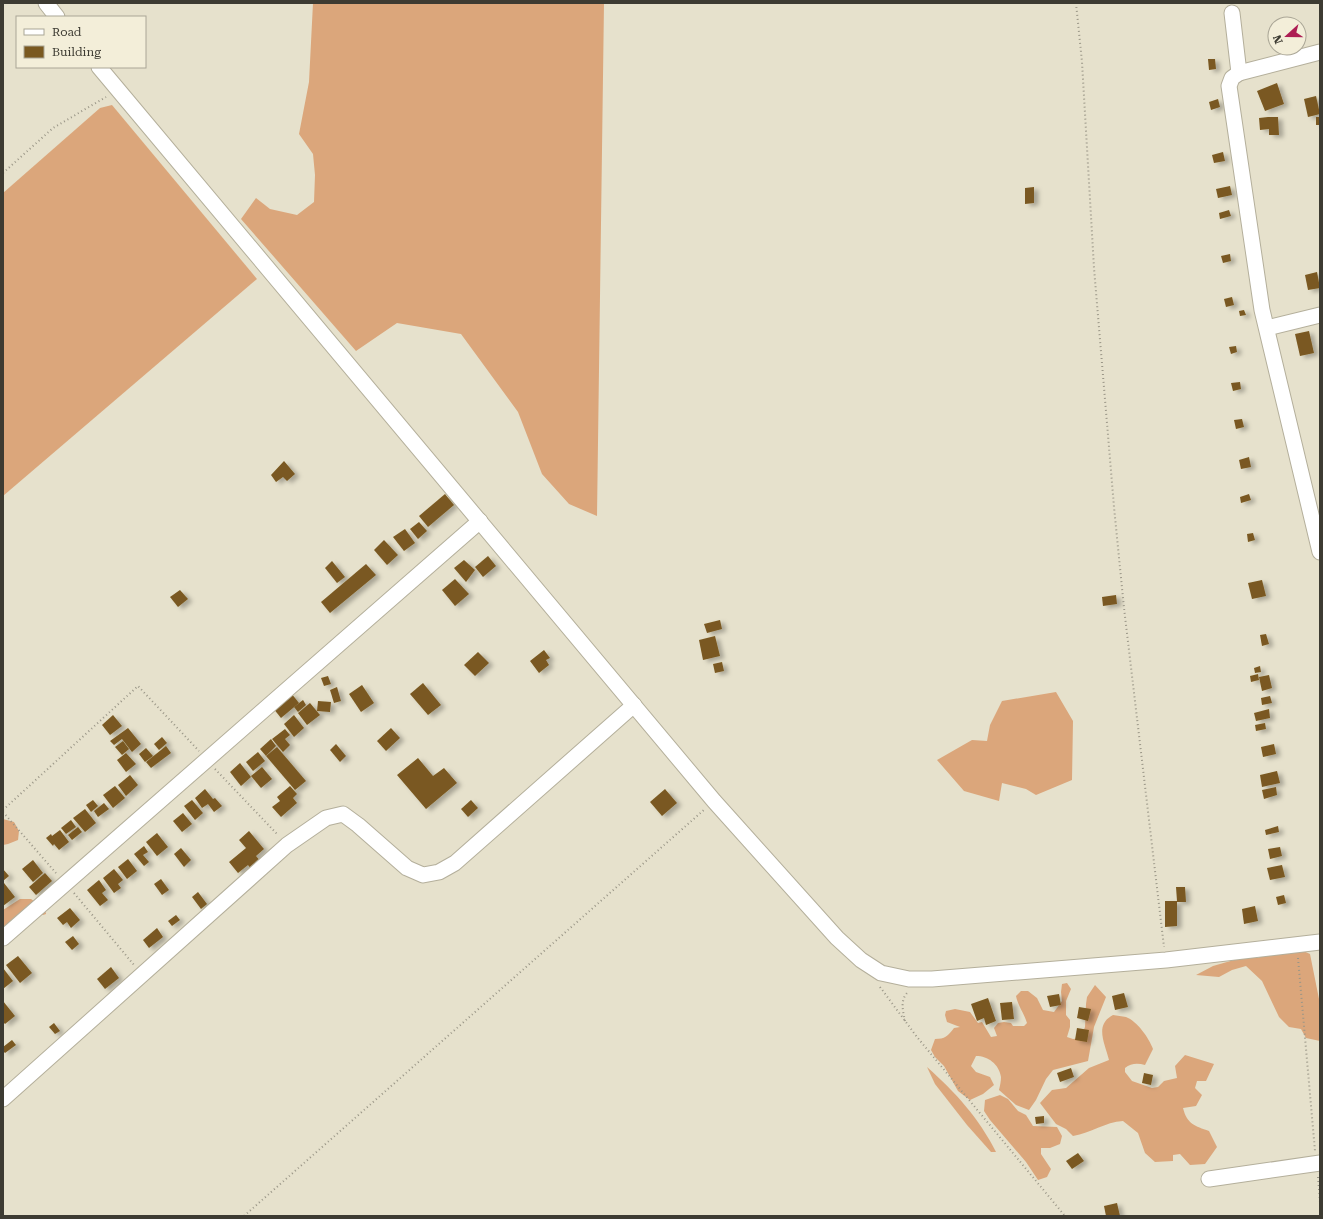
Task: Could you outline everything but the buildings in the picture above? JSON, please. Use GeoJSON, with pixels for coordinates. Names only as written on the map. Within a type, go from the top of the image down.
{"type":"FeatureCollection","features":[{"type":"Feature","properties":{"kind":"street"},"geometry":{"type":"LineString","coordinates":[[46,3],[56,16]]}},
{"type":"Feature","properties":{"kind":"street"},"geometry":{"type":"LineString","coordinates":[[1232,13],[1239,73]]}},
{"type":"Feature","properties":{"kind":"street"},"geometry":{"type":"LineString","coordinates":[[1320,52],[1239,73],[1232,78],[1229,86],[1255,269],[1267,328],[1320,552]]}},
{"type":"Feature","properties":{"kind":"street"},"geometry":{"type":"LineString","coordinates":[[100,68],[714,801],[837,938],[861,960],[881,973],[909,979],[932,980],[1166,960],[1320,942]]}},
{"type":"Feature","properties":{"kind":"street"},"geometry":{"type":"LineString","coordinates":[[1267,328],[1320,315]]}},
{"type":"Feature","properties":{"kind":"street"},"geometry":{"type":"LineString","coordinates":[[3,938],[480,521]]}},
{"type":"Feature","properties":{"kind":"street"},"geometry":{"type":"LineString","coordinates":[[3,1099],[287,845],[326,818],[343,814],[408,868],[423,875],[439,872],[455,862],[634,705]]}},
{"type":"Feature","properties":{"kind":"street"},"geometry":{"type":"LineString","coordinates":[[1209,1179],[1318,1163]]}},
{"type":"Feature","properties":{"kind":"path"},"geometry":{"type":"LineString","coordinates":[[1076,3],[1082,62],[1094,268],[1114,507],[1125,616],[1166,960]]}},
{"type":"Feature","properties":{"kind":"path"},"geometry":{"type":"LineString","coordinates":[[3,173],[53,128],[118,90]]}},
{"type":"Feature","properties":{"kind":"path"},"geometry":{"type":"LineString","coordinates":[[3,810],[138,686]]}},
{"type":"Feature","properties":{"kind":"path"},"geometry":{"type":"LineString","coordinates":[[244,1216],[714,801]]}},
{"type":"Feature","properties":{"kind":"path"},"geometry":{"type":"LineString","coordinates":[[1296,945],[1318,1163],[1320,1202]]}},
{"type":"Feature","properties":{"kind":"path"},"geometry":{"type":"LineString","coordinates":[[905,1022],[902,1007],[904,995],[920,979]]}},
{"type":"Feature","properties":{"kind":"path"},"geometry":{"type":"LineString","coordinates":[[878,985],[905,1022],[1065,1216]]}},
{"type":"Feature","properties":{"kind":"shaded area"},"geometry":{"type":"Polygon","coordinates":[[[313,3],[604,3],[597,516],[569,504],[542,474],[518,412],[461,334],[397,323],[356,351],[241,219],[256,198],[270,209],[297,215],[314,202],[315,175],[313,154],[299,134],[309,82],[313,3]]]}},
{"type":"Feature","properties":{"kind":"shaded area"},"geometry":{"type":"Polygon","coordinates":[[[112,105],[257,279],[3,496],[3,193],[100,108],[112,105]]]}},
{"type":"Feature","properties":{"kind":"shaded area"},"geometry":{"type":"Polygon","coordinates":[[[1056,692],[1073,721],[1072,780],[1036,795],[1026,789],[1002,783],[999,801],[964,791],[937,760],[972,740],[987,741],[990,725],[1002,701],[1056,692]]]}},
{"type":"Feature","properties":{"kind":"shaded area"},"geometry":{"type":"Polygon","coordinates":[[[3,819],[14,822],[19,831],[18,840],[3,845],[3,819]]]}},
{"type":"Feature","properties":{"kind":"shaded area"},"geometry":{"type":"Polygon","coordinates":[[[20,899],[31,899],[45,909],[46,914],[38,914],[30,925],[3,934],[3,910],[20,899]]]}},
{"type":"Feature","properties":{"kind":"shaded area"},"geometry":{"type":"Polygon","coordinates":[[[1299,949],[1310,954],[1320,1004],[1320,1041],[1306,1038],[1301,1029],[1289,1027],[1279,1017],[1262,981],[1246,966],[1232,970],[1219,977],[1196,975],[1213,966],[1241,958],[1258,958],[1270,952],[1299,949]]]}},
{"type":"Feature","properties":{"kind":"shaded area"},"geometry":{"type":"Polygon","coordinates":[[[1067,983],[1071,989],[1066,1001],[1066,1015],[1070,1020],[1070,1027],[1067,1037],[1073,1039],[1081,1038],[1085,1027],[1087,997],[1095,985],[1106,997],[1094,1027],[1088,1061],[1053,1070],[1046,1079],[1036,1100],[1029,1110],[1016,1105],[999,1090],[1001,1079],[1000,1072],[989,1059],[985,1057],[976,1056],[971,1066],[976,1072],[990,1077],[994,1085],[983,1094],[970,1100],[958,1091],[944,1066],[935,1057],[931,1050],[935,1039],[944,1038],[954,1028],[960,1027],[947,1022],[945,1015],[946,1011],[955,1009],[970,1012],[978,1023],[982,1022],[991,1037],[997,1036],[994,1028],[998,1023],[1004,1022],[1011,1023],[1013,1026],[1024,1026],[1027,1023],[1016,996],[1021,991],[1028,991],[1037,998],[1043,1010],[1054,1012],[1062,1001],[1062,984],[1067,983]]]}},
{"type":"Feature","properties":{"kind":"shaded area"},"geometry":{"type":"Polygon","coordinates":[[[1113,1015],[1126,1017],[1134,1022],[1146,1035],[1153,1049],[1145,1065],[1135,1064],[1125,1068],[1125,1072],[1132,1081],[1152,1088],[1158,1087],[1164,1081],[1177,1078],[1175,1066],[1185,1055],[1214,1064],[1206,1081],[1197,1081],[1195,1088],[1202,1095],[1196,1106],[1183,1108],[1187,1118],[1192,1124],[1209,1131],[1217,1147],[1205,1164],[1190,1165],[1180,1154],[1173,1155],[1173,1161],[1155,1162],[1145,1153],[1138,1133],[1123,1121],[1110,1123],[1086,1133],[1073,1136],[1066,1129],[1056,1124],[1040,1103],[1052,1090],[1066,1088],[1089,1068],[1109,1060],[1103,1041],[1102,1029],[1107,1019],[1113,1015]]]}},
{"type":"Feature","properties":{"kind":"shaded area"},"geometry":{"type":"Polygon","coordinates":[[[927,1067],[966,1106],[982,1128],[996,1152],[991,1152],[967,1125],[935,1084],[927,1067]]]}},
{"type":"Feature","properties":{"kind":"shaded area"},"geometry":{"type":"Polygon","coordinates":[[[1000,1095],[1008,1099],[1018,1111],[1026,1115],[1033,1126],[1057,1127],[1062,1136],[1060,1144],[1050,1148],[1041,1148],[1041,1154],[1051,1169],[1047,1177],[1038,1180],[1026,1162],[984,1111],[985,1100],[1000,1095]]]}}]}
